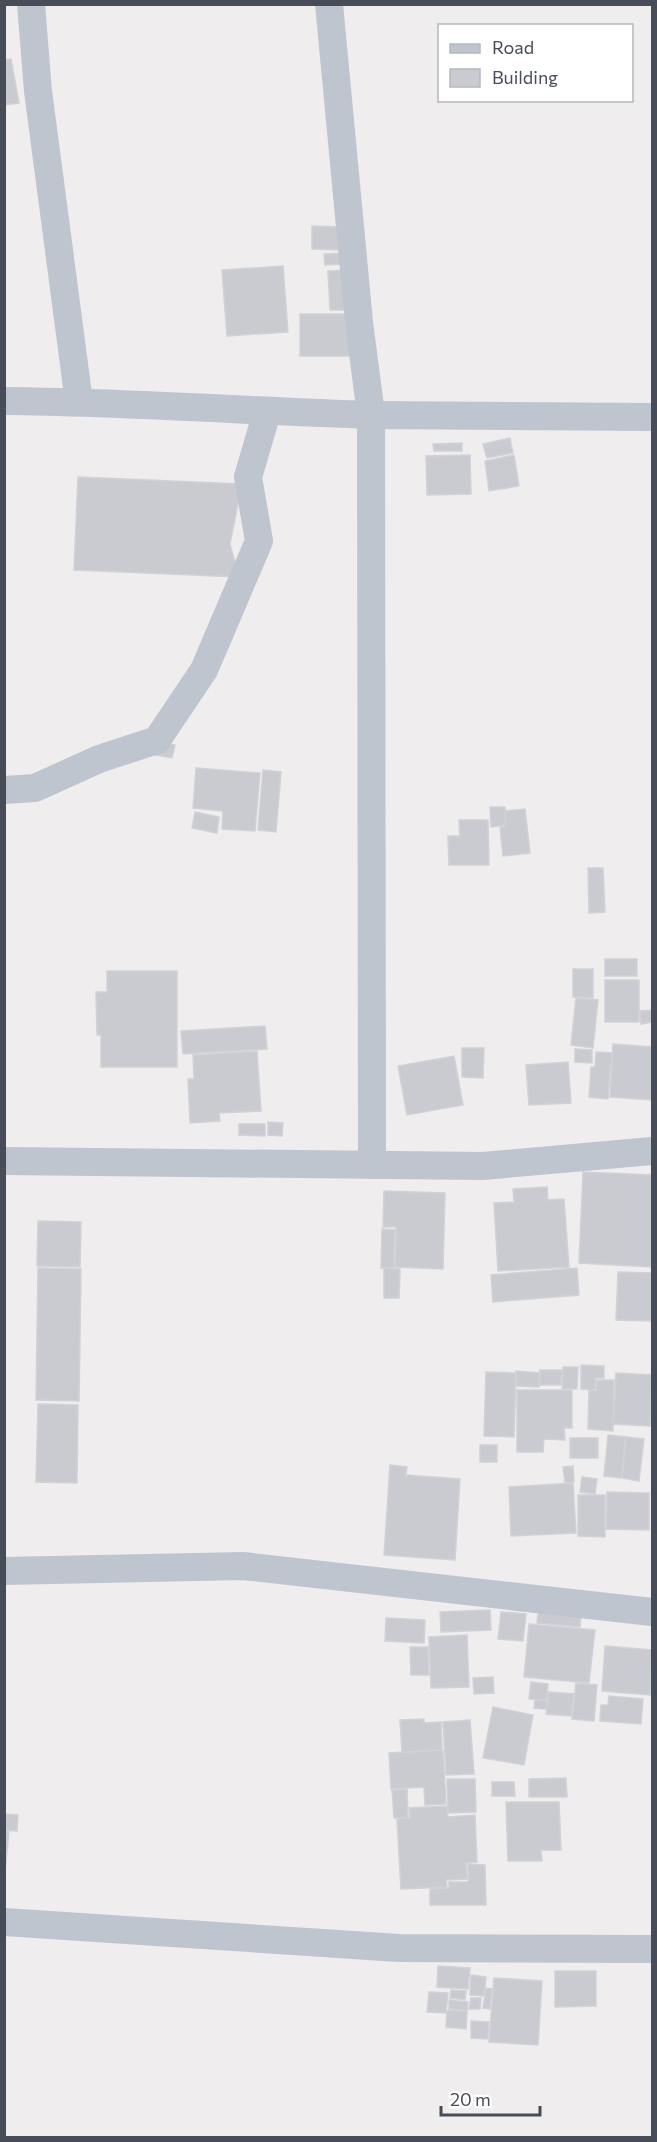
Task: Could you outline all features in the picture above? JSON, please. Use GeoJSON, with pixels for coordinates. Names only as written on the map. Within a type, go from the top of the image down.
{"type":"FeatureCollection","features":[{"type":"Feature","properties":{"kind":"street"},"geometry":{"type":"LineString","coordinates":[[31,4],[38,91],[79,402]]}},
{"type":"Feature","properties":{"kind":"street"},"geometry":{"type":"LineString","coordinates":[[329,4],[359,322],[371,415],[372,1165]]}},
{"type":"Feature","properties":{"kind":"street"},"geometry":{"type":"LineString","coordinates":[[4,401],[79,402],[371,415],[652,417]]}},
{"type":"Feature","properties":{"kind":"street"},"geometry":{"type":"LineString","coordinates":[[4,790],[35,788],[99,759],[157,740],[204,670],[259,541],[248,477],[267,412]]}},
{"type":"Feature","properties":{"kind":"street"},"geometry":{"type":"LineString","coordinates":[[4,1161],[483,1166],[652,1151]]}},
{"type":"Feature","properties":{"kind":"street"},"geometry":{"type":"LineString","coordinates":[[4,1571],[243,1566],[652,1612]]}},
{"type":"Feature","properties":{"kind":"street"},"geometry":{"type":"LineString","coordinates":[[4,1922],[399,1948],[652,1949]]}},
{"type":"Feature","properties":{"kind":"building"},"geometry":{"type":"Polygon","coordinates":[[[11,59],[19,103],[4,105],[4,60],[11,59]]]}},
{"type":"Feature","properties":{"kind":"building"},"geometry":{"type":"Polygon","coordinates":[[[312,226],[344,227],[344,250],[312,249],[312,226]]]}},
{"type":"Feature","properties":{"kind":"building"},"geometry":{"type":"Polygon","coordinates":[[[347,253],[348,264],[325,265],[324,254],[347,253]]]}},
{"type":"Feature","properties":{"kind":"building"},"geometry":{"type":"Polygon","coordinates":[[[283,266],[288,332],[227,336],[222,270],[283,266]]]}},
{"type":"Feature","properties":{"kind":"building"},"geometry":{"type":"Polygon","coordinates":[[[346,270],[348,310],[330,310],[328,271],[346,270]]]}},
{"type":"Feature","properties":{"kind":"building"},"geometry":{"type":"Polygon","coordinates":[[[300,314],[349,314],[350,356],[300,356],[300,314]]]}},
{"type":"Feature","properties":{"kind":"building"},"geometry":{"type":"Polygon","coordinates":[[[510,438],[513,453],[487,458],[483,444],[510,438]]]}},
{"type":"Feature","properties":{"kind":"building"},"geometry":{"type":"Polygon","coordinates":[[[462,443],[462,451],[434,451],[433,444],[462,443]]]}},
{"type":"Feature","properties":{"kind":"building"},"geometry":{"type":"Polygon","coordinates":[[[470,455],[471,494],[427,495],[426,456],[470,455]]]}},
{"type":"Feature","properties":{"kind":"building"},"geometry":{"type":"Polygon","coordinates":[[[514,455],[519,486],[489,491],[485,461],[514,455]]]}},
{"type":"Feature","properties":{"kind":"building"},"geometry":{"type":"Polygon","coordinates":[[[78,477],[242,484],[230,544],[239,577],[74,570],[78,477]]]}},
{"type":"Feature","properties":{"kind":"building"},"geometry":{"type":"Polygon","coordinates":[[[158,742],[175,745],[172,758],[155,755],[158,742]]]}},
{"type":"Feature","properties":{"kind":"building"},"geometry":{"type":"Polygon","coordinates":[[[196,768],[260,773],[255,831],[222,829],[223,811],[193,808],[196,768]]]}},
{"type":"Feature","properties":{"kind":"building"},"geometry":{"type":"Polygon","coordinates":[[[263,770],[281,772],[276,832],[258,830],[263,770]]]}},
{"type":"Feature","properties":{"kind":"building"},"geometry":{"type":"Polygon","coordinates":[[[490,807],[505,807],[506,825],[491,827],[490,807]]]}},
{"type":"Feature","properties":{"kind":"building"},"geometry":{"type":"Polygon","coordinates":[[[525,809],[530,853],[503,856],[500,827],[506,826],[505,811],[525,809]]]}},
{"type":"Feature","properties":{"kind":"building"},"geometry":{"type":"Polygon","coordinates":[[[195,812],[219,817],[217,833],[192,828],[195,812]]]}},
{"type":"Feature","properties":{"kind":"building"},"geometry":{"type":"Polygon","coordinates":[[[459,820],[488,820],[489,865],[449,865],[448,836],[460,836],[459,820]]]}},
{"type":"Feature","properties":{"kind":"building"},"geometry":{"type":"Polygon","coordinates":[[[588,868],[603,868],[605,912],[589,913],[588,868]]]}},
{"type":"Feature","properties":{"kind":"building"},"geometry":{"type":"Polygon","coordinates":[[[605,959],[637,959],[637,976],[605,976],[605,959]]]}},
{"type":"Feature","properties":{"kind":"building"},"geometry":{"type":"Polygon","coordinates":[[[573,969],[593,969],[593,998],[573,997],[573,969]]]}},
{"type":"Feature","properties":{"kind":"building"},"geometry":{"type":"Polygon","coordinates":[[[107,971],[177,971],[177,1067],[101,1067],[101,1035],[97,1035],[96,992],[107,992],[107,971]]]}},
{"type":"Feature","properties":{"kind":"building"},"geometry":{"type":"Polygon","coordinates":[[[605,980],[639,980],[639,1022],[605,1022],[605,980]]]}},
{"type":"Feature","properties":{"kind":"building"},"geometry":{"type":"Polygon","coordinates":[[[576,998],[598,1000],[593,1048],[571,1045],[576,998]]]}},
{"type":"Feature","properties":{"kind":"building"},"geometry":{"type":"Polygon","coordinates":[[[652,1010],[652,1022],[641,1024],[640,1011],[652,1010]]]}},
{"type":"Feature","properties":{"kind":"building"},"geometry":{"type":"Polygon","coordinates":[[[265,1026],[267,1049],[183,1054],[181,1031],[265,1026]]]}},
{"type":"Feature","properties":{"kind":"building"},"geometry":{"type":"Polygon","coordinates":[[[613,1044],[652,1047],[652,1100],[610,1097],[613,1044]]]}},
{"type":"Feature","properties":{"kind":"building"},"geometry":{"type":"Polygon","coordinates":[[[462,1048],[484,1048],[483,1078],[462,1077],[462,1048]]]}},
{"type":"Feature","properties":{"kind":"building"},"geometry":{"type":"Polygon","coordinates":[[[575,1049],[592,1050],[592,1063],[575,1062],[575,1049]]]}},
{"type":"Feature","properties":{"kind":"building"},"geometry":{"type":"Polygon","coordinates":[[[257,1051],[261,1111],[219,1113],[220,1121],[190,1123],[188,1079],[194,1079],[193,1055],[257,1051]]]}},
{"type":"Feature","properties":{"kind":"building"},"geometry":{"type":"Polygon","coordinates":[[[596,1052],[612,1053],[608,1099],[589,1097],[591,1067],[595,1067],[596,1052]]]}},
{"type":"Feature","properties":{"kind":"building"},"geometry":{"type":"Polygon","coordinates":[[[454,1056],[463,1105],[407,1115],[398,1066],[454,1056]]]}},
{"type":"Feature","properties":{"kind":"building"},"geometry":{"type":"Polygon","coordinates":[[[568,1062],[571,1103],[529,1105],[526,1065],[568,1062]]]}},
{"type":"Feature","properties":{"kind":"building"},"geometry":{"type":"Polygon","coordinates":[[[268,1122],[283,1123],[282,1136],[268,1135],[268,1122]]]}},
{"type":"Feature","properties":{"kind":"building"},"geometry":{"type":"Polygon","coordinates":[[[239,1124],[265,1124],[265,1136],[239,1135],[239,1124]]]}},
{"type":"Feature","properties":{"kind":"building"},"geometry":{"type":"Polygon","coordinates":[[[583,1172],[652,1175],[652,1267],[579,1263],[583,1172]]]}},
{"type":"Feature","properties":{"kind":"building"},"geometry":{"type":"Polygon","coordinates":[[[547,1187],[548,1200],[564,1199],[569,1267],[498,1271],[494,1203],[514,1202],[513,1189],[547,1187]]]}},
{"type":"Feature","properties":{"kind":"building"},"geometry":{"type":"Polygon","coordinates":[[[384,1191],[445,1193],[443,1269],[395,1267],[396,1227],[383,1227],[384,1191]]]}},
{"type":"Feature","properties":{"kind":"building"},"geometry":{"type":"Polygon","coordinates":[[[38,1221],[81,1222],[80,1267],[37,1266],[38,1221]]]}},
{"type":"Feature","properties":{"kind":"building"},"geometry":{"type":"Polygon","coordinates":[[[382,1229],[395,1230],[394,1268],[381,1268],[382,1229]]]}},
{"type":"Feature","properties":{"kind":"building"},"geometry":{"type":"Polygon","coordinates":[[[38,1268],[81,1269],[79,1401],[36,1400],[38,1268]]]}},
{"type":"Feature","properties":{"kind":"building"},"geometry":{"type":"Polygon","coordinates":[[[384,1268],[400,1269],[399,1298],[384,1298],[384,1268]]]}},
{"type":"Feature","properties":{"kind":"building"},"geometry":{"type":"Polygon","coordinates":[[[577,1268],[579,1295],[493,1302],[491,1275],[577,1268]]]}},
{"type":"Feature","properties":{"kind":"building"},"geometry":{"type":"Polygon","coordinates":[[[618,1272],[652,1273],[652,1321],[616,1320],[618,1272]]]}},
{"type":"Feature","properties":{"kind":"building"},"geometry":{"type":"Polygon","coordinates":[[[581,1365],[604,1366],[604,1378],[596,1378],[595,1390],[581,1389],[581,1365]]]}},
{"type":"Feature","properties":{"kind":"building"},"geometry":{"type":"Polygon","coordinates":[[[563,1367],[578,1367],[577,1389],[562,1389],[563,1367]]]}},
{"type":"Feature","properties":{"kind":"building"},"geometry":{"type":"Polygon","coordinates":[[[540,1370],[562,1370],[561,1385],[539,1385],[540,1370]]]}},
{"type":"Feature","properties":{"kind":"building"},"geometry":{"type":"Polygon","coordinates":[[[516,1371],[539,1373],[539,1387],[516,1386],[516,1371]]]}},
{"type":"Feature","properties":{"kind":"building"},"geometry":{"type":"Polygon","coordinates":[[[486,1372],[516,1373],[514,1437],[484,1436],[486,1372]]]}},
{"type":"Feature","properties":{"kind":"building"},"geometry":{"type":"Polygon","coordinates":[[[616,1373],[652,1375],[650,1426],[613,1424],[616,1373]]]}},
{"type":"Feature","properties":{"kind":"building"},"geometry":{"type":"Polygon","coordinates":[[[596,1380],[614,1380],[613,1431],[588,1429],[589,1390],[596,1390],[596,1380]]]}},
{"type":"Feature","properties":{"kind":"building"},"geometry":{"type":"Polygon","coordinates":[[[517,1390],[572,1390],[572,1428],[564,1428],[565,1440],[544,1439],[543,1452],[517,1452],[517,1390]]]}},
{"type":"Feature","properties":{"kind":"building"},"geometry":{"type":"Polygon","coordinates":[[[38,1404],[78,1405],[77,1483],[36,1482],[38,1404]]]}},
{"type":"Feature","properties":{"kind":"building"},"geometry":{"type":"Polygon","coordinates":[[[608,1435],[626,1437],[621,1478],[604,1476],[608,1435]]]}},
{"type":"Feature","properties":{"kind":"building"},"geometry":{"type":"Polygon","coordinates":[[[626,1437],[644,1439],[639,1481],[622,1478],[626,1437]]]}},
{"type":"Feature","properties":{"kind":"building"},"geometry":{"type":"Polygon","coordinates":[[[570,1438],[598,1438],[598,1458],[570,1458],[570,1438]]]}},
{"type":"Feature","properties":{"kind":"building"},"geometry":{"type":"Polygon","coordinates":[[[480,1445],[497,1445],[497,1462],[480,1462],[480,1445]]]}},
{"type":"Feature","properties":{"kind":"building"},"geometry":{"type":"Polygon","coordinates":[[[390,1465],[407,1467],[406,1475],[460,1479],[455,1560],[384,1555],[390,1465]]]}},
{"type":"Feature","properties":{"kind":"building"},"geometry":{"type":"Polygon","coordinates":[[[573,1466],[574,1482],[565,1483],[563,1467],[573,1466]]]}},
{"type":"Feature","properties":{"kind":"building"},"geometry":{"type":"Polygon","coordinates":[[[582,1477],[597,1479],[595,1494],[580,1492],[582,1477]]]}},
{"type":"Feature","properties":{"kind":"building"},"geometry":{"type":"Polygon","coordinates":[[[573,1483],[576,1533],[511,1536],[509,1487],[573,1483]]]}},
{"type":"Feature","properties":{"kind":"building"},"geometry":{"type":"Polygon","coordinates":[[[607,1492],[649,1493],[649,1530],[606,1529],[607,1492]]]}},
{"type":"Feature","properties":{"kind":"building"},"geometry":{"type":"Polygon","coordinates":[[[578,1495],[605,1495],[605,1537],[578,1536],[578,1495]]]}},
{"type":"Feature","properties":{"kind":"building"},"geometry":{"type":"Polygon","coordinates":[[[539,1606],[581,1610],[580,1627],[537,1623],[539,1606]]]}},
{"type":"Feature","properties":{"kind":"building"},"geometry":{"type":"Polygon","coordinates":[[[490,1610],[491,1630],[441,1632],[440,1612],[490,1610]]]}},
{"type":"Feature","properties":{"kind":"building"},"geometry":{"type":"Polygon","coordinates":[[[501,1612],[526,1614],[523,1641],[498,1639],[501,1612]]]}},
{"type":"Feature","properties":{"kind":"building"},"geometry":{"type":"Polygon","coordinates":[[[386,1618],[425,1620],[424,1643],[385,1641],[386,1618]]]}},
{"type":"Feature","properties":{"kind":"building"},"geometry":{"type":"Polygon","coordinates":[[[529,1624],[595,1630],[589,1683],[524,1677],[529,1624]]]}},
{"type":"Feature","properties":{"kind":"building"},"geometry":{"type":"Polygon","coordinates":[[[467,1635],[469,1687],[431,1688],[429,1637],[467,1635]]]}},
{"type":"Feature","properties":{"kind":"building"},"geometry":{"type":"Polygon","coordinates":[[[605,1646],[652,1650],[650,1695],[602,1691],[605,1646]]]}},
{"type":"Feature","properties":{"kind":"building"},"geometry":{"type":"Polygon","coordinates":[[[410,1647],[428,1647],[429,1675],[411,1675],[410,1647]]]}},
{"type":"Feature","properties":{"kind":"building"},"geometry":{"type":"Polygon","coordinates":[[[493,1677],[494,1693],[474,1694],[473,1678],[493,1677]]]}},
{"type":"Feature","properties":{"kind":"building"},"geometry":{"type":"Polygon","coordinates":[[[531,1682],[548,1684],[547,1700],[529,1699],[531,1682]]]}},
{"type":"Feature","properties":{"kind":"building"},"geometry":{"type":"Polygon","coordinates":[[[576,1683],[597,1685],[594,1721],[572,1719],[576,1683]]]}},
{"type":"Feature","properties":{"kind":"building"},"geometry":{"type":"Polygon","coordinates":[[[549,1692],[574,1694],[571,1716],[546,1714],[549,1692]]]}},
{"type":"Feature","properties":{"kind":"building"},"geometry":{"type":"Polygon","coordinates":[[[609,1696],[643,1699],[641,1724],[600,1721],[601,1705],[608,1705],[609,1696]]]}},
{"type":"Feature","properties":{"kind":"building"},"geometry":{"type":"Polygon","coordinates":[[[535,1700],[547,1701],[546,1709],[534,1708],[535,1700]]]}},
{"type":"Feature","properties":{"kind":"building"},"geometry":{"type":"Polygon","coordinates":[[[493,1707],[533,1715],[524,1765],[483,1758],[493,1707]]]}},
{"type":"Feature","properties":{"kind":"building"},"geometry":{"type":"Polygon","coordinates":[[[424,1719],[424,1723],[441,1722],[442,1750],[402,1752],[400,1720],[424,1719]]]}},
{"type":"Feature","properties":{"kind":"building"},"geometry":{"type":"Polygon","coordinates":[[[470,1720],[474,1774],[446,1775],[443,1722],[470,1720]]]}},
{"type":"Feature","properties":{"kind":"building"},"geometry":{"type":"Polygon","coordinates":[[[443,1750],[446,1804],[425,1805],[424,1787],[391,1789],[389,1753],[443,1750]]]}},
{"type":"Feature","properties":{"kind":"building"},"geometry":{"type":"Polygon","coordinates":[[[566,1778],[567,1797],[529,1797],[529,1779],[566,1778]]]}},
{"type":"Feature","properties":{"kind":"building"},"geometry":{"type":"Polygon","coordinates":[[[447,1779],[475,1779],[476,1812],[448,1813],[447,1779]]]}},
{"type":"Feature","properties":{"kind":"building"},"geometry":{"type":"Polygon","coordinates":[[[492,1782],[514,1782],[515,1796],[492,1796],[492,1782]]]}},
{"type":"Feature","properties":{"kind":"building"},"geometry":{"type":"Polygon","coordinates":[[[407,1789],[408,1818],[394,1818],[392,1790],[407,1789]]]}},
{"type":"Feature","properties":{"kind":"building"},"geometry":{"type":"Polygon","coordinates":[[[506,1802],[559,1802],[561,1850],[541,1850],[542,1861],[508,1861],[506,1802]]]}},
{"type":"Feature","properties":{"kind":"building"},"geometry":{"type":"Polygon","coordinates":[[[447,1806],[448,1817],[475,1815],[477,1862],[466,1863],[467,1879],[446,1880],[447,1887],[401,1889],[397,1819],[410,1818],[409,1808],[447,1806]]]}},
{"type":"Feature","properties":{"kind":"building"},"geometry":{"type":"Polygon","coordinates":[[[4,1814],[18,1815],[17,1831],[4,1830],[4,1814]]]}},
{"type":"Feature","properties":{"kind":"building"},"geometry":{"type":"Polygon","coordinates":[[[4,1831],[9,1831],[4,1881],[4,1831]]]}},
{"type":"Feature","properties":{"kind":"building"},"geometry":{"type":"Polygon","coordinates":[[[468,1864],[485,1865],[486,1905],[430,1905],[430,1889],[449,1888],[449,1882],[468,1882],[468,1864]]]}},
{"type":"Feature","properties":{"kind":"building"},"geometry":{"type":"Polygon","coordinates":[[[438,1966],[470,1968],[468,1989],[437,1987],[438,1966]]]}},
{"type":"Feature","properties":{"kind":"building"},"geometry":{"type":"Polygon","coordinates":[[[555,1971],[596,1971],[596,2006],[555,2007],[555,1971]]]}},
{"type":"Feature","properties":{"kind":"building"},"geometry":{"type":"Polygon","coordinates":[[[471,1975],[486,1977],[484,1996],[470,1995],[471,1975]]]}},
{"type":"Feature","properties":{"kind":"building"},"geometry":{"type":"Polygon","coordinates":[[[494,1978],[542,1981],[538,2045],[489,2042],[494,1978]]]}},
{"type":"Feature","properties":{"kind":"building"},"geometry":{"type":"Polygon","coordinates":[[[486,1988],[492,1989],[490,2009],[483,2008],[486,1988]]]}},
{"type":"Feature","properties":{"kind":"building"},"geometry":{"type":"Polygon","coordinates":[[[451,1990],[466,1991],[465,2000],[450,1998],[451,1990]]]}},
{"type":"Feature","properties":{"kind":"building"},"geometry":{"type":"Polygon","coordinates":[[[429,1992],[448,1993],[446,2013],[427,2012],[429,1992]]]}},
{"type":"Feature","properties":{"kind":"building"},"geometry":{"type":"Polygon","coordinates":[[[471,1998],[481,1998],[480,2009],[469,2009],[471,1998]]]}},
{"type":"Feature","properties":{"kind":"building"},"geometry":{"type":"Polygon","coordinates":[[[449,2000],[468,2002],[467,2011],[449,2009],[449,2000]]]}},
{"type":"Feature","properties":{"kind":"building"},"geometry":{"type":"Polygon","coordinates":[[[447,2010],[467,2011],[466,2029],[446,2027],[447,2010]]]}},
{"type":"Feature","properties":{"kind":"building"},"geometry":{"type":"Polygon","coordinates":[[[471,2021],[489,2022],[488,2039],[471,2038],[471,2021]]]}}]}
